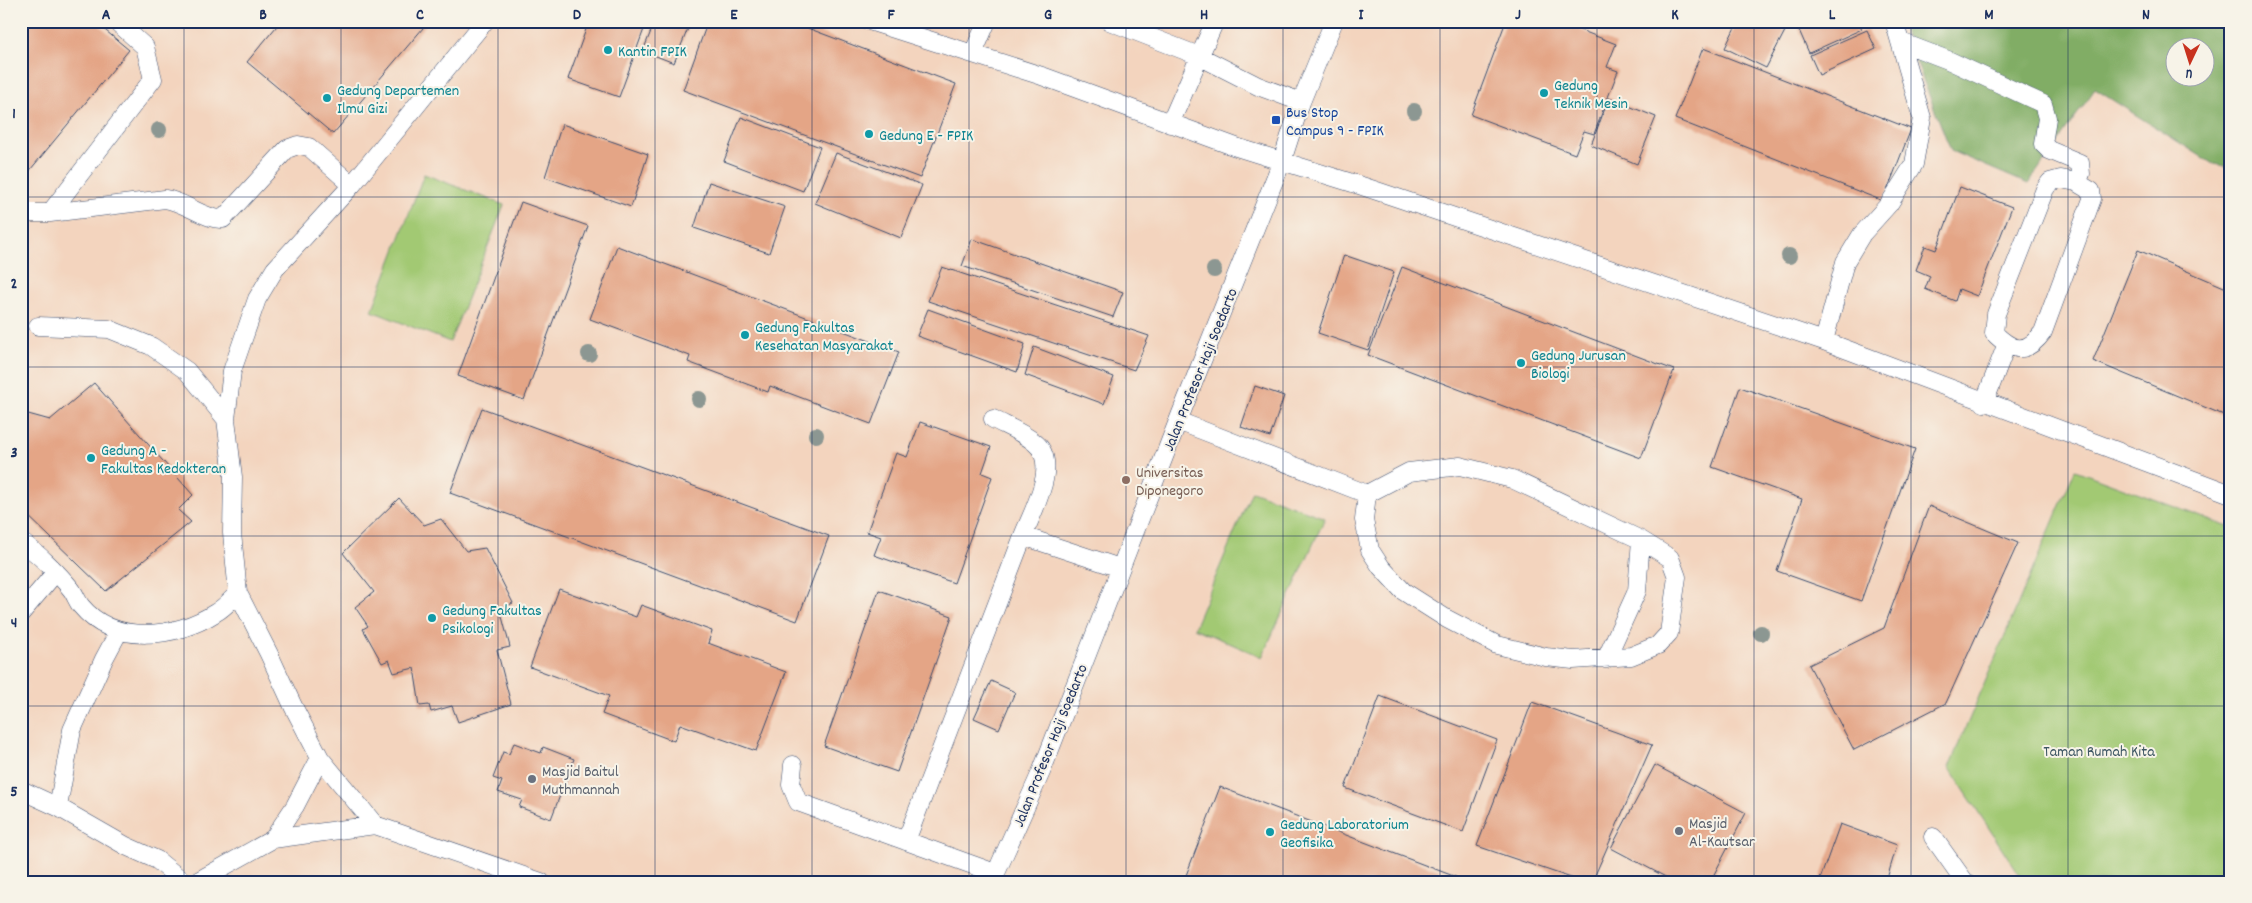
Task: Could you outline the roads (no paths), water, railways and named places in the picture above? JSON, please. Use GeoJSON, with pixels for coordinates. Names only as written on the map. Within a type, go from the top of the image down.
{"type":"FeatureCollection","features":[{"type":"Feature","properties":{"kind":"lane"},"geometry":{"type":"LineString","coordinates":[[50,213],[154,79],[145,47],[116,21]]}},
{"type":"Feature","properties":{"kind":"lane"},"geometry":{"type":"LineString","coordinates":[[375,825],[320,758],[238,593],[232,533],[233,477],[226,418],[232,371],[256,299],[275,269],[352,185],[485,21]]}},
{"type":"Feature","properties":{"kind":"lane"},"geometry":{"type":"LineString","coordinates":[[869,21],[1042,76],[1236,148],[1362,186],[1824,341],[1984,403],[2231,494]]}},
{"type":"Feature","properties":{"kind":"lane"},"geometry":{"type":"LineString","coordinates":[[973,54],[987,21]]}},
{"type":"Feature","properties":{"kind":"lane"},"geometry":{"type":"LineString","coordinates":[[1109,21],[1199,56],[1258,86],[1301,102]]}},
{"type":"Feature","properties":{"kind":"lane"},"geometry":{"type":"LineString","coordinates":[[1170,124],[1215,21]]}},
{"type":"Feature","properties":{"kind":"lane","name":"Jalan Profesor Haji Soedarto"},"geometry":{"type":"LineString","coordinates":[[994,877],[1042,770],[1178,421],[1282,162],[1301,102],[1334,21]]}},
{"type":"Feature","properties":{"kind":"lane"},"geometry":{"type":"LineString","coordinates":[[1824,341],[1845,262],[1862,234],[1889,204],[1914,164],[1922,118],[1894,21]]}},
{"type":"Feature","properties":{"kind":"lane"},"geometry":{"type":"LineString","coordinates":[[1900,42],[1948,60],[2042,104],[2047,118],[2043,144],[2049,150],[2080,163],[2081,174],[2076,182]]}},
{"type":"Feature","properties":{"kind":"lane"},"geometry":{"type":"LineString","coordinates":[[21,213],[50,213],[165,199],[180,201],[214,219],[223,218],[287,149],[298,146],[309,147],[352,185]]}},
{"type":"Feature","properties":{"kind":"lane"},"geometry":{"type":"LineString","coordinates":[[2060,179],[2076,182],[2091,191],[2092,199],[2043,332],[2034,344],[2024,349],[2006,346],[1994,333],[1996,314],[2044,189],[2050,182],[2060,179]]}},
{"type":"Feature","properties":{"kind":"lane"},"geometry":{"type":"LineString","coordinates":[[38,326],[109,329],[151,346],[187,372],[226,418]]}},
{"type":"Feature","properties":{"kind":"lane"},"geometry":{"type":"LineString","coordinates":[[1984,403],[2006,346]]}},
{"type":"Feature","properties":{"kind":"lane"},"geometry":{"type":"LineString","coordinates":[[906,841],[1045,477],[1046,459],[1035,442],[993,419]]}},
{"type":"Feature","properties":{"kind":"lane"},"geometry":{"type":"LineString","coordinates":[[1178,421],[1367,494],[1409,472],[1460,466],[1512,479],[1641,540],[1670,558],[1677,577],[1669,633],[1658,645],[1631,656],[1606,659],[1573,660],[1546,657],[1497,645],[1403,591],[1381,567],[1370,550],[1364,520],[1367,494]]}},
{"type":"Feature","properties":{"kind":"lane"},"geometry":{"type":"LineString","coordinates":[[1023,536],[1120,568]]}},
{"type":"Feature","properties":{"kind":"lane"},"geometry":{"type":"LineString","coordinates":[[1606,659],[1636,591],[1641,540]]}},
{"type":"Feature","properties":{"kind":"lane"},"geometry":{"type":"LineString","coordinates":[[21,542],[33,549],[71,589],[82,606],[100,621],[119,631],[141,635],[165,632],[182,627],[216,613],[238,593]]}},
{"type":"Feature","properties":{"kind":"lane"},"geometry":{"type":"LineString","coordinates":[[21,613],[55,573]]}},
{"type":"Feature","properties":{"kind":"lane"},"geometry":{"type":"LineString","coordinates":[[58,807],[72,730],[104,658],[119,631]]}},
{"type":"Feature","properties":{"kind":"lane"},"geometry":{"type":"LineString","coordinates":[[273,840],[295,806],[320,758]]}},
{"type":"Feature","properties":{"kind":"lane"},"geometry":{"type":"LineString","coordinates":[[793,765],[791,785],[798,802],[906,841],[994,877]]}},
{"type":"Feature","properties":{"kind":"lane"},"geometry":{"type":"LineString","coordinates":[[21,790],[58,807],[126,846],[157,860],[184,882]]}},
{"type":"Feature","properties":{"kind":"lane"},"geometry":{"type":"LineString","coordinates":[[196,882],[273,840],[375,825],[541,882]]}},
{"type":"Feature","properties":{"kind":"lane"},"geometry":{"type":"LineString","coordinates":[[1933,837],[1965,882]]}},
{"type":"Feature","properties":{"kind":"place","name":"Kantin FPIK"},"geometry":{"type":"Point","coordinates":[608,50]}},
{"type":"Feature","properties":{"kind":"place","name":"Gedung Teknik Mesin"},"geometry":{"type":"Point","coordinates":[1544,93]}},
{"type":"Feature","properties":{"kind":"place","name":"Gedung Departemen Ilmu Gizi"},"geometry":{"type":"Point","coordinates":[327,98]}},
{"type":"Feature","properties":{"kind":"place","name":"Bus Stop Campus 9 - FPIK"},"geometry":{"type":"Point","coordinates":[1276,120]}},
{"type":"Feature","properties":{"kind":"place","name":"Gedung E - FPIK"},"geometry":{"type":"Point","coordinates":[869,134]}},
{"type":"Feature","properties":{"kind":"place","name":"Gedung Fakultas Kesehatan Masyarakat"},"geometry":{"type":"Point","coordinates":[745,335]}},
{"type":"Feature","properties":{"kind":"place","name":"Gedung Jurusan Biologi"},"geometry":{"type":"Point","coordinates":[1521,363]}},
{"type":"Feature","properties":{"kind":"place","name":"Gedung A - Fakultas Kedokteran"},"geometry":{"type":"Point","coordinates":[91,458]}},
{"type":"Feature","properties":{"kind":"place","name":"Universitas Diponegoro"},"geometry":{"type":"Point","coordinates":[1126,480]}},
{"type":"Feature","properties":{"kind":"place","name":"Gedung Fakultas Psikologi"},"geometry":{"type":"Point","coordinates":[432,618]}},
{"type":"Feature","properties":{"kind":"place","name":"Masjid Baitul Muthmannah"},"geometry":{"type":"Point","coordinates":[532,779]}},
{"type":"Feature","properties":{"kind":"place","name":"Masjid Al-Kautsar"},"geometry":{"type":"Point","coordinates":[1679,831]}},
{"type":"Feature","properties":{"kind":"place","name":"Gedung Laboratorium Geofisika"},"geometry":{"type":"Point","coordinates":[1270,832]}},
{"type":"Feature","properties":{"kind":"park label","name":"Taman Rumah Kita"},"geometry":{"type":"Point","coordinates":[2099,750]}}]}
